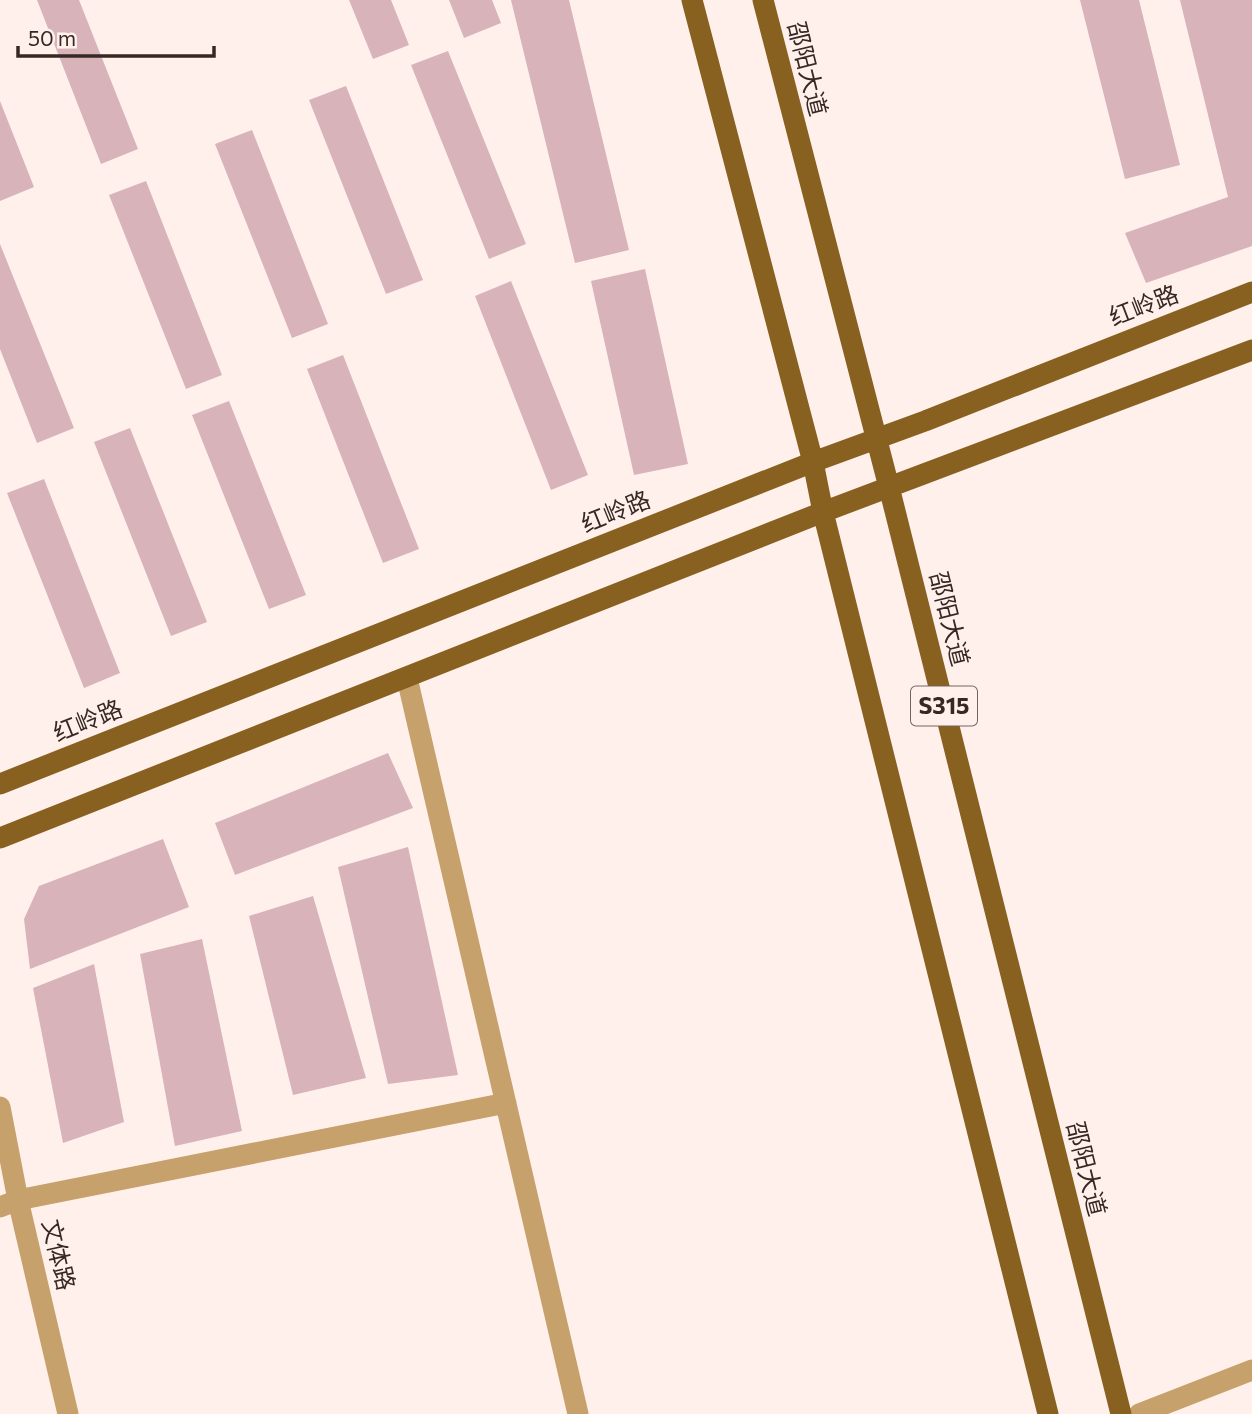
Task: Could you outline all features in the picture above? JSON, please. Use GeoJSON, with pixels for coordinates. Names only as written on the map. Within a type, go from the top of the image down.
{"type":"FeatureCollection","features":[{"type":"Feature","properties":{"kind":"main road","name":"S315"},"geometry":{"type":"LineString","coordinates":[[692,0],[813,462],[823,512],[1048,1414]]}},
{"type":"Feature","properties":{"kind":"main road","name":"邵阳大道"},"geometry":{"type":"LineString","coordinates":[[763,0],[889,488],[1121,1414]]}},
{"type":"Feature","properties":{"kind":"main road","name":"红岭路"},"geometry":{"type":"LineString","coordinates":[[0,784],[813,462],[1252,292]]}},
{"type":"Feature","properties":{"kind":"main road"},"geometry":{"type":"LineString","coordinates":[[0,838],[823,512],[1252,350]]}},
{"type":"Feature","properties":{"kind":"street"},"geometry":{"type":"LineString","coordinates":[[407,678],[578,1414]]}},
{"type":"Feature","properties":{"kind":"street"},"geometry":{"type":"LineString","coordinates":[[9,1203],[506,1103]]}},
{"type":"Feature","properties":{"kind":"street","name":"文体路"},"geometry":{"type":"LineString","coordinates":[[0,1107],[9,1203],[68,1414]]}},
{"type":"Feature","properties":{"kind":"street"},"geometry":{"type":"LineString","coordinates":[[1139,1414],[1252,1370]]}},
{"type":"Feature","properties":{"kind":"building"},"geometry":{"type":"Polygon","coordinates":[[[37,0],[79,0],[138,149],[101,164],[37,0]]]}},
{"type":"Feature","properties":{"kind":"building"},"geometry":{"type":"Polygon","coordinates":[[[349,0],[391,0],[409,45],[373,59],[349,0]]]}},
{"type":"Feature","properties":{"kind":"building"},"geometry":{"type":"Polygon","coordinates":[[[449,0],[492,0],[501,23],[464,38],[449,0]]]}},
{"type":"Feature","properties":{"kind":"building"},"geometry":{"type":"Polygon","coordinates":[[[511,0],[569,0],[629,250],[575,263],[511,0]]]}},
{"type":"Feature","properties":{"kind":"building"},"geometry":{"type":"Polygon","coordinates":[[[1080,0],[1139,0],[1180,165],[1125,179],[1080,0]]]}},
{"type":"Feature","properties":{"kind":"building"},"geometry":{"type":"Polygon","coordinates":[[[1180,0],[1252,0],[1252,246],[1146,283],[1125,233],[1228,197],[1180,0]]]}},
{"type":"Feature","properties":{"kind":"building"},"geometry":{"type":"Polygon","coordinates":[[[448,51],[526,244],[489,259],[411,65],[448,51]]]}},
{"type":"Feature","properties":{"kind":"building"},"geometry":{"type":"Polygon","coordinates":[[[346,86],[423,280],[386,294],[309,100],[346,86]]]}},
{"type":"Feature","properties":{"kind":"building"},"geometry":{"type":"Polygon","coordinates":[[[0,101],[34,187],[0,201],[0,101]]]}},
{"type":"Feature","properties":{"kind":"building"},"geometry":{"type":"Polygon","coordinates":[[[252,130],[328,324],[292,338],[215,144],[252,130]]]}},
{"type":"Feature","properties":{"kind":"building"},"geometry":{"type":"Polygon","coordinates":[[[146,181],[222,375],[186,389],[109,195],[146,181]]]}},
{"type":"Feature","properties":{"kind":"building"},"geometry":{"type":"Polygon","coordinates":[[[0,244],[74,428],[37,443],[0,349],[0,244]]]}},
{"type":"Feature","properties":{"kind":"building"},"geometry":{"type":"Polygon","coordinates":[[[645,269],[688,464],[634,475],[591,281],[645,269]]]}},
{"type":"Feature","properties":{"kind":"building"},"geometry":{"type":"Polygon","coordinates":[[[511,281],[588,475],[551,490],[475,296],[511,281]]]}},
{"type":"Feature","properties":{"kind":"building"},"geometry":{"type":"Polygon","coordinates":[[[343,355],[419,549],[383,563],[307,369],[343,355]]]}},
{"type":"Feature","properties":{"kind":"building"},"geometry":{"type":"Polygon","coordinates":[[[229,401],[306,595],[269,609],[192,415],[229,401]]]}},
{"type":"Feature","properties":{"kind":"building"},"geometry":{"type":"Polygon","coordinates":[[[130,428],[207,622],[171,636],[94,442],[130,428]]]}},
{"type":"Feature","properties":{"kind":"building"},"geometry":{"type":"Polygon","coordinates":[[[44,479],[120,673],[84,688],[7,493],[44,479]]]}},
{"type":"Feature","properties":{"kind":"building"},"geometry":{"type":"Polygon","coordinates":[[[388,753],[413,808],[235,875],[215,823],[388,753]]]}},
{"type":"Feature","properties":{"kind":"building"},"geometry":{"type":"Polygon","coordinates":[[[163,839],[189,907],[30,969],[24,919],[39,886],[163,839]]]}},
{"type":"Feature","properties":{"kind":"building"},"geometry":{"type":"Polygon","coordinates":[[[408,847],[458,1075],[388,1084],[338,867],[408,847]]]}},
{"type":"Feature","properties":{"kind":"building"},"geometry":{"type":"Polygon","coordinates":[[[313,896],[366,1078],[293,1095],[249,916],[313,896]]]}},
{"type":"Feature","properties":{"kind":"building"},"geometry":{"type":"Polygon","coordinates":[[[202,939],[242,1131],[175,1146],[140,954],[202,939]]]}},
{"type":"Feature","properties":{"kind":"building"},"geometry":{"type":"Polygon","coordinates":[[[94,964],[124,1122],[63,1143],[33,988],[94,964]]]}}]}
